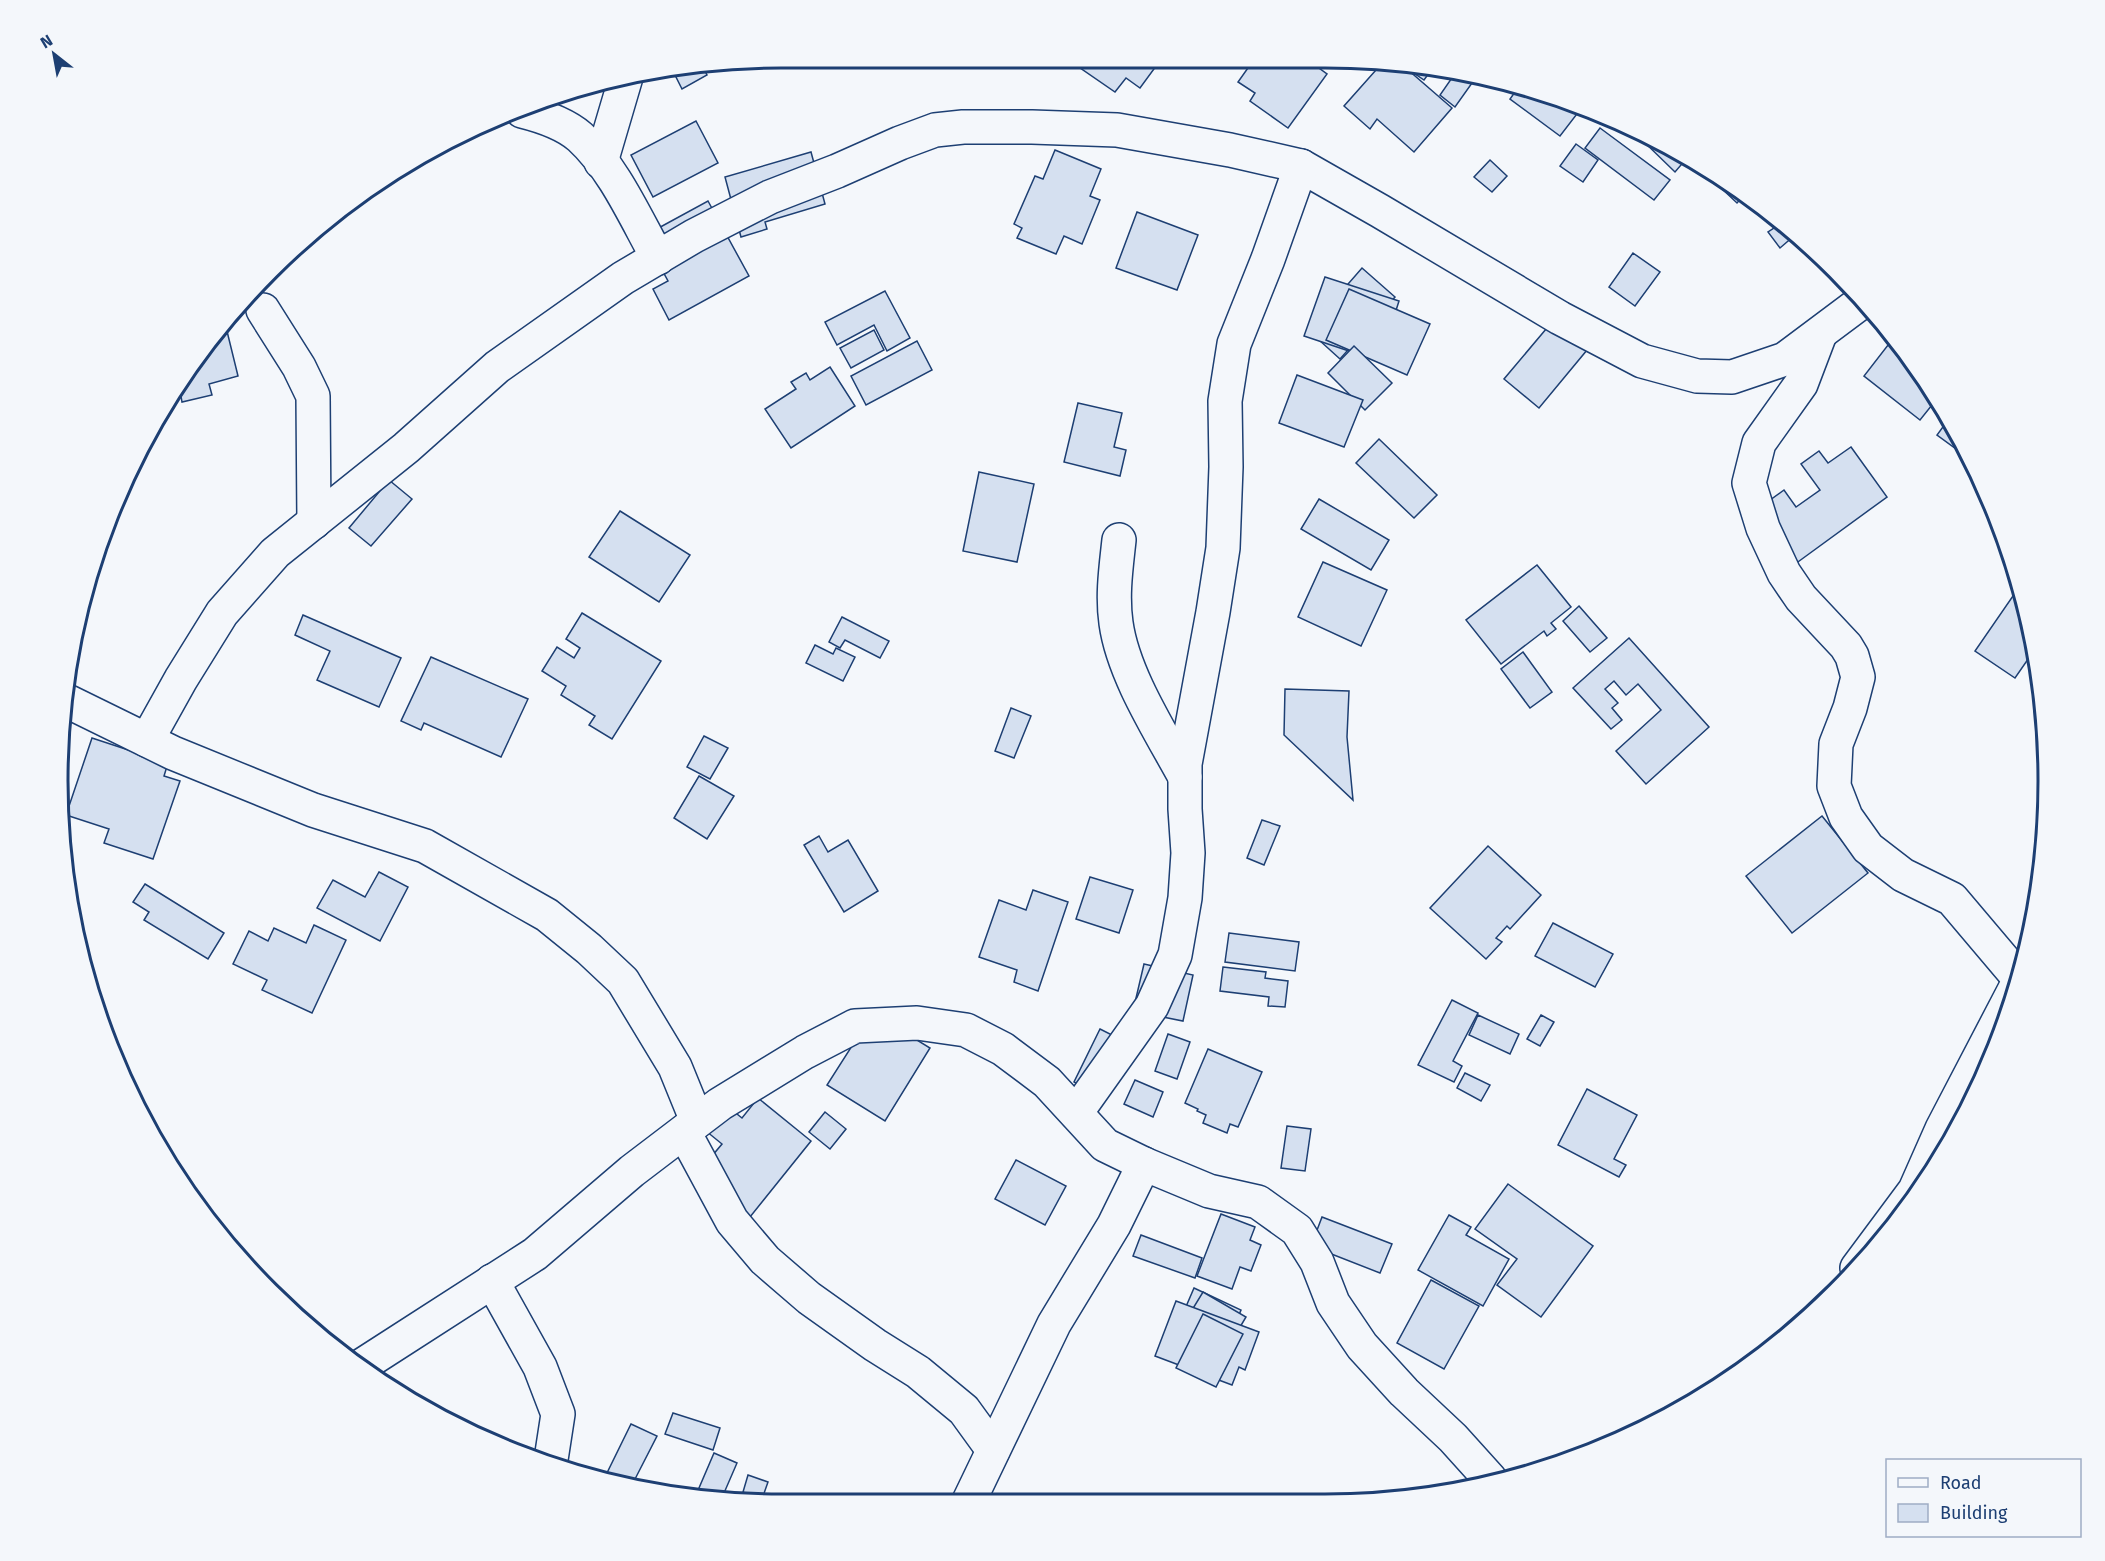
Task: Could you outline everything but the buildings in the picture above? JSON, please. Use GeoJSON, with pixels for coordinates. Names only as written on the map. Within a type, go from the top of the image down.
{"type":"FeatureCollection","features":[{"type":"Feature","properties":{"kind":"street"},"geometry":{"type":"LineString","coordinates":[[601,162],[624,85]]}},
{"type":"Feature","properties":{"kind":"street"},"geometry":{"type":"LineString","coordinates":[[531,113],[548,117],[580,137],[620,189],[658,258]]}},
{"type":"Feature","properties":{"kind":"street"},"geometry":{"type":"LineString","coordinates":[[147,740],[222,613],[275,553],[406,448],[497,367],[623,278],[694,236],[770,197],[935,130],[963,127],[1032,127],[1117,130],[1230,150],[1301,166],[1560,318],[1642,361],[1697,376],[1732,377],[1785,359],[1857,306]]}},
{"type":"Feature","properties":{"kind":"street"},"geometry":{"type":"LineString","coordinates":[[1076,1113],[1152,1006],[1175,955],[1185,898],[1188,853],[1185,764],[1214,612],[1223,548],[1226,467],[1225,401],[1234,344],[1268,259],[1301,166]]}},
{"type":"Feature","properties":{"kind":"street"},"geometry":{"type":"LineString","coordinates":[[262,310],[299,367],[313,396],[314,522]]}},
{"type":"Feature","properties":{"kind":"street"},"geometry":{"type":"LineString","coordinates":[[1820,334],[1801,384],[1759,443],[1749,483],[1763,528],[1784,573],[1801,598],[1846,646],[1852,656],[1858,677],[1850,708],[1836,744],[1834,786],[1846,817],[1868,848],[1903,875],[1952,899],[2012,969]]}},
{"type":"Feature","properties":{"kind":"street"},"geometry":{"type":"LineString","coordinates":[[1119,540],[1114,586],[1116,624],[1126,662],[1129,672],[1185,777]]}},
{"type":"Feature","properties":{"kind":"street"},"geometry":{"type":"LineString","coordinates":[[72,704],[173,753],[313,810],[425,846],[547,915],[589,949],[623,981],[675,1067],[690,1126],[732,1221],[765,1260],[809,1298],[875,1345],[918,1372],[964,1410],[993,1450]]}},
{"type":"Feature","properties":{"kind":"street"},"geometry":{"type":"LineString","coordinates":[[368,1362],[535,1254],[632,1171],[720,1104],[806,1052],[855,1026],[917,1023],[966,1030],[1003,1049],[1047,1082],[1105,1145],[1209,1191],[1258,1202],[1297,1230],[1317,1262],[1333,1303],[1362,1346],[1486,1475]]}},
{"type":"Feature","properties":{"kind":"street"},"geometry":{"type":"LineString","coordinates":[[1931,1154],[1987,1042]]}},
{"type":"Feature","properties":{"kind":"street"},"geometry":{"type":"LineString","coordinates":[[972,1494],[1054,1324],[1114,1225],[1144,1164]]}},
{"type":"Feature","properties":{"kind":"street"},"geometry":{"type":"LineString","coordinates":[[492,1281],[540,1367],[558,1414],[552,1456]]}}]}
